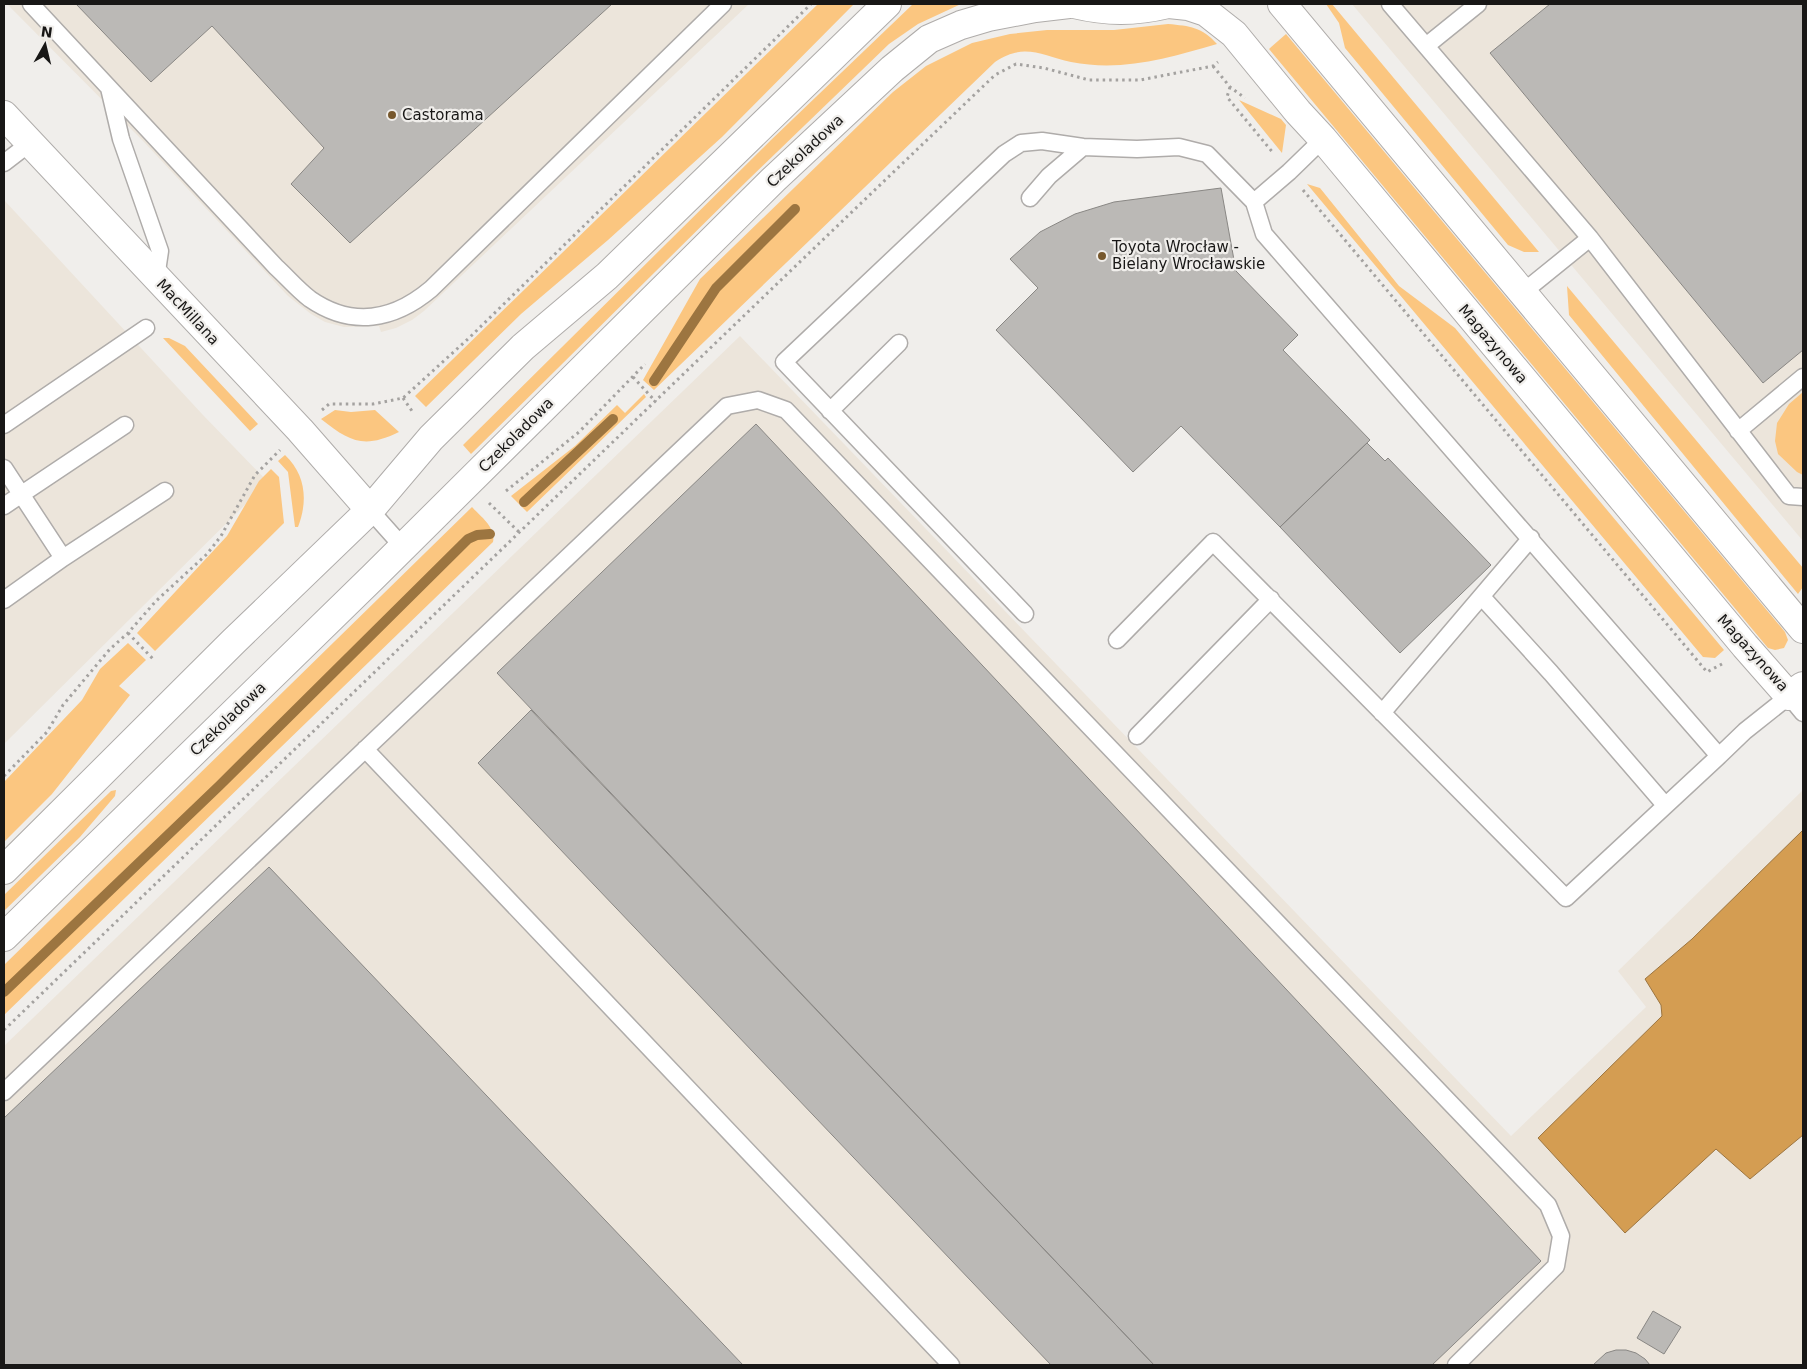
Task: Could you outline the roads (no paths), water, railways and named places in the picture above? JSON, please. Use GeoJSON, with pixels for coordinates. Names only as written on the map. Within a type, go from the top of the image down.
{"type":"FeatureCollection","features":[{"type":"Feature","properties":{"kind":"street"},"geometry":{"type":"LineString","coordinates":[[4,870],[226,649],[370,510],[430,438],[523,347],[607,276],[887,4]]}},
{"type":"Feature","properties":{"kind":"street","name":"Czekoladowa"},"geometry":{"type":"LineString","coordinates":[[4,937],[403,547],[774,180],[910,54],[929,39],[961,25],[1035,8],[1069,4]]}},
{"type":"Feature","properties":{"kind":"street"},"geometry":{"type":"LineString","coordinates":[[1074,4],[1096,9],[1120,11],[1145,9],[1169,4]]}},
{"type":"Feature","properties":{"kind":"street","name":"Magazynowa"},"geometry":{"type":"LineString","coordinates":[[1169,4],[1188,6],[1206,12],[1234,34],[1745,646],[1798,698]]}},
{"type":"Feature","properties":{"kind":"street"},"geometry":{"type":"LineString","coordinates":[[1282,4],[1803,629]]}},
{"type":"Feature","properties":{"kind":"street","name":"MacMillana"},"geometry":{"type":"LineString","coordinates":[[4,115],[300,430],[370,510]]}},
{"type":"Feature","properties":{"kind":"lane"},"geometry":{"type":"LineString","coordinates":[[31,4],[276,267],[310,299],[346,316],[378,316],[406,308],[432,289],[723,4]]}},
{"type":"Feature","properties":{"kind":"lane"},"geometry":{"type":"LineString","coordinates":[[1390,4],[1590,238],[1789,496],[1803,497]]}},
{"type":"Feature","properties":{"kind":"lane"},"geometry":{"type":"LineString","coordinates":[[1426,46],[1478,4]]}},
{"type":"Feature","properties":{"kind":"lane"},"geometry":{"type":"LineString","coordinates":[[109,86],[121,139],[160,251],[156,278]]}},
{"type":"Feature","properties":{"kind":"lane"},"geometry":{"type":"LineString","coordinates":[[1254,202],[1289,172],[1322,139]]}},
{"type":"Feature","properties":{"kind":"lane"},"geometry":{"type":"LineString","coordinates":[[1025,614],[784,362],[1004,154],[1021,143],[1042,141],[1083,147],[1137,149],[1179,147],[1207,154],[1254,202],[1264,234],[1531,538],[1719,756]]}},
{"type":"Feature","properties":{"kind":"lane"},"geometry":{"type":"LineString","coordinates":[[4,163],[30,143]]}},
{"type":"Feature","properties":{"kind":"lane"},"geometry":{"type":"LineString","coordinates":[[1030,198],[1049,176],[1083,147]]}},
{"type":"Feature","properties":{"kind":"lane"},"geometry":{"type":"LineString","coordinates":[[1522,293],[1590,238]]}},
{"type":"Feature","properties":{"kind":"lane"},"geometry":{"type":"LineString","coordinates":[[4,425],[146,328]]}},
{"type":"Feature","properties":{"kind":"lane"},"geometry":{"type":"LineString","coordinates":[[830,411],[899,343]]}},
{"type":"Feature","properties":{"kind":"lane"},"geometry":{"type":"LineString","coordinates":[[1738,430],[1803,377]]}},
{"type":"Feature","properties":{"kind":"lane"},"geometry":{"type":"LineString","coordinates":[[4,1092],[727,406],[758,400],[786,410],[1548,1205],[1561,1236],[1556,1266],[1456,1365]]}},
{"type":"Feature","properties":{"kind":"lane"},"geometry":{"type":"LineString","coordinates":[[4,506],[125,424]]}},
{"type":"Feature","properties":{"kind":"lane"},"geometry":{"type":"LineString","coordinates":[[4,468],[62,558]]}},
{"type":"Feature","properties":{"kind":"lane"},"geometry":{"type":"LineString","coordinates":[[4,600],[62,558],[165,491]]}},
{"type":"Feature","properties":{"kind":"lane"},"geometry":{"type":"LineString","coordinates":[[370,510],[403,547]]}},
{"type":"Feature","properties":{"kind":"lane"},"geometry":{"type":"LineString","coordinates":[[1382,713],[1531,538]]}},
{"type":"Feature","properties":{"kind":"lane"},"geometry":{"type":"LineString","coordinates":[[1117,640],[1213,542],[1566,898],[1745,731],[1798,698]]}},
{"type":"Feature","properties":{"kind":"lane"},"geometry":{"type":"LineString","coordinates":[[1482,597],[1551,673],[1665,806]]}},
{"type":"Feature","properties":{"kind":"lane"},"geometry":{"type":"LineString","coordinates":[[1137,736],[1271,599]]}},
{"type":"Feature","properties":{"kind":"lane"},"geometry":{"type":"LineString","coordinates":[[365,749],[951,1365]]}},
{"type":"Feature","properties":{"kind":"waterway"},"geometry":{"type":"LineString","coordinates":[[654,381],[716,288],[795,209]]}},
{"type":"Feature","properties":{"kind":"waterway"},"geometry":{"type":"LineString","coordinates":[[524,502],[613,419]]}},
{"type":"Feature","properties":{"kind":"waterway"},"geometry":{"type":"LineString","coordinates":[[4,992],[219,786],[468,539],[477,535],[490,534]]}},
{"type":"Feature","properties":{"kind":"place","name":"Castorama"},"geometry":{"type":"Point","coordinates":[392,115]}},
{"type":"Feature","properties":{"kind":"place","name":"Toyota Wrocław - Bielany Wrocławskie"},"geometry":{"type":"Point","coordinates":[1102,256]}}]}
